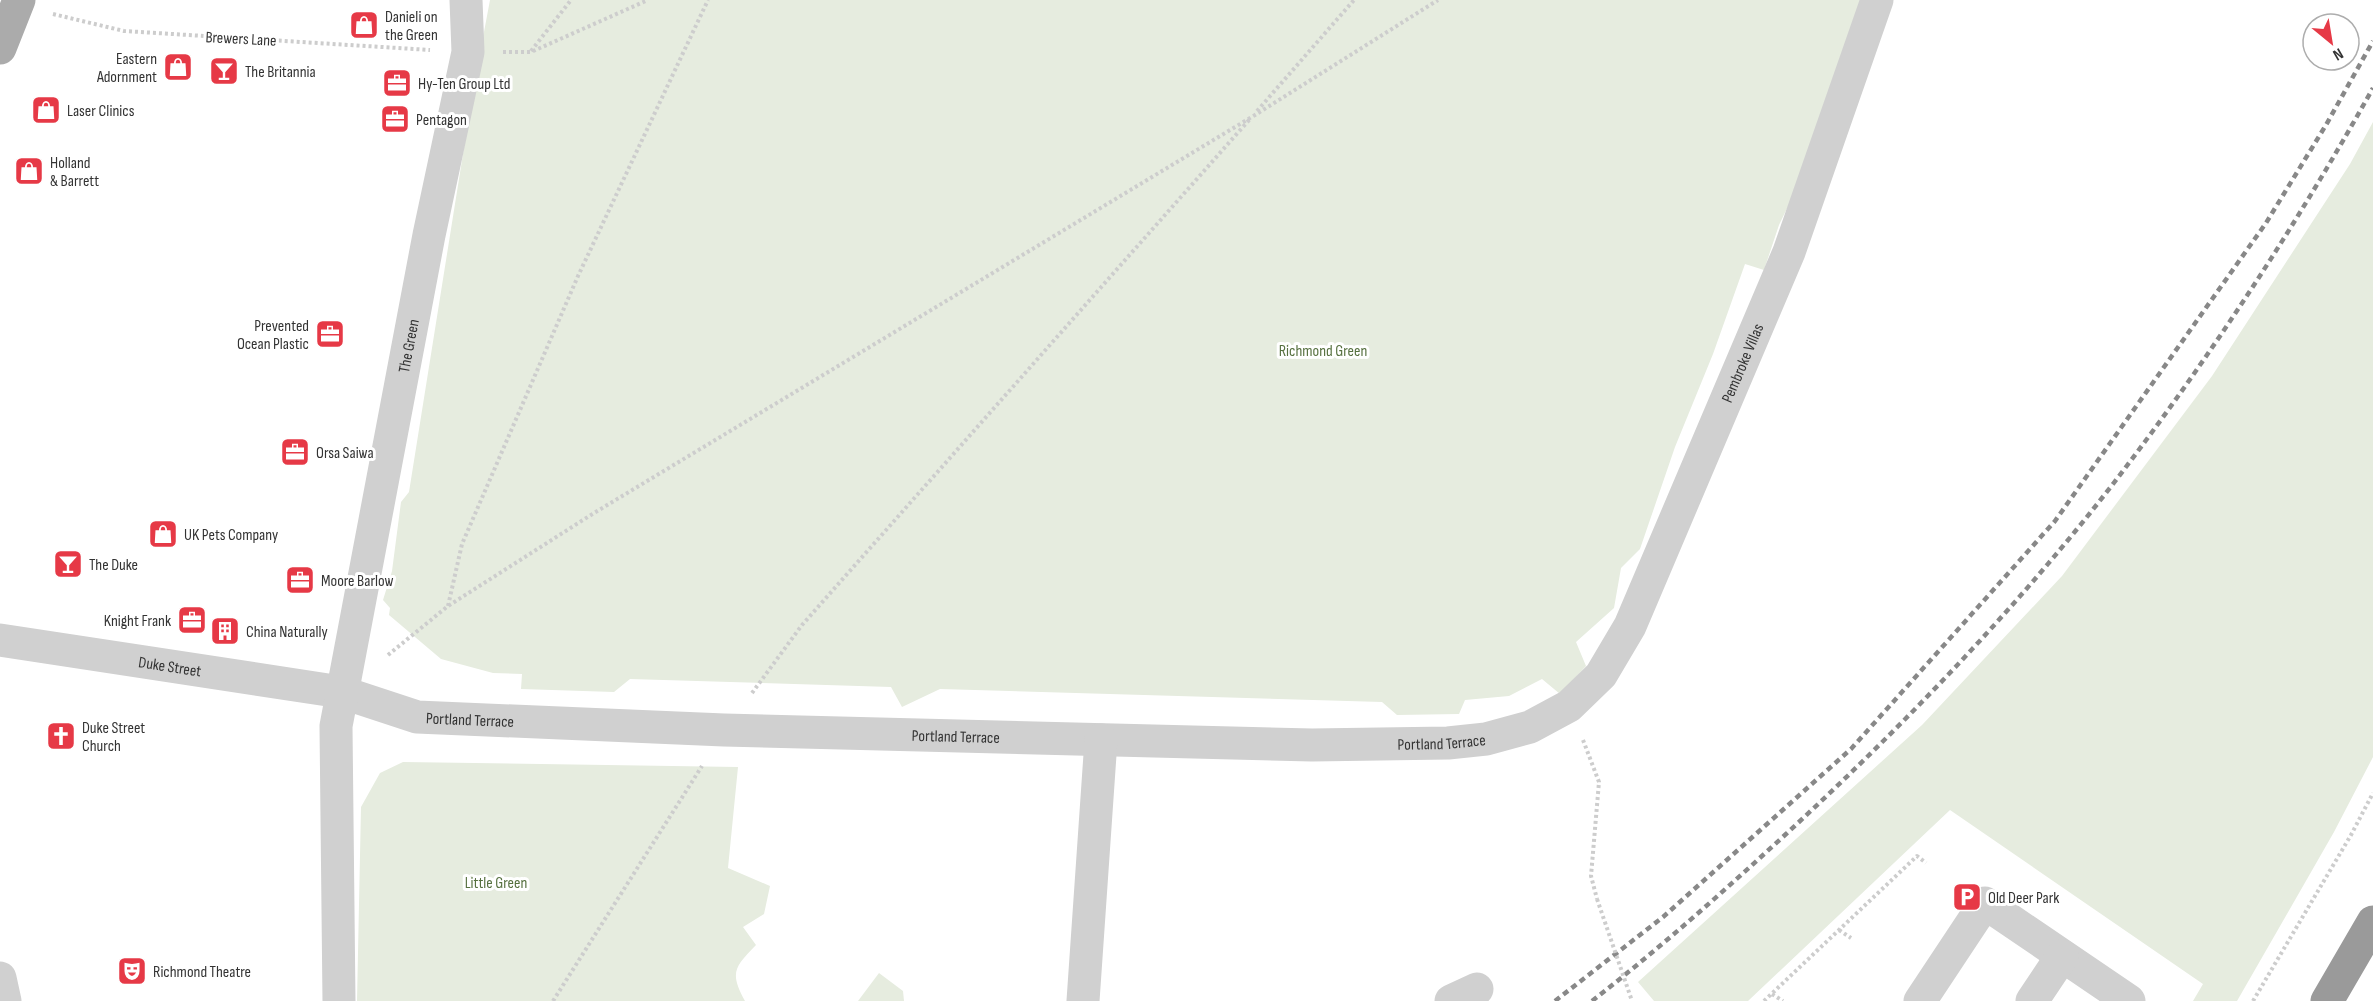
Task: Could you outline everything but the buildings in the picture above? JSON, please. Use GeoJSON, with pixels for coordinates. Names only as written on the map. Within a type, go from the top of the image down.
{"type":"FeatureCollection","features":[{"type":"Feature","properties":{"kind":"highway"},"geometry":{"type":"LineString","coordinates":[[2327,1001],[2373,922]]}},
{"type":"Feature","properties":{"kind":"main road"},"geometry":{"type":"LineString","coordinates":[[0,48],[19,2]]}},
{"type":"Feature","properties":{"kind":"street","name":"The Green"},"geometry":{"type":"LineString","coordinates":[[342,692],[429,235],[468,52],[466,0]]}},
{"type":"Feature","properties":{"kind":"street","name":"Pembroke Villas"},"geometry":{"type":"LineString","coordinates":[[1569,706],[1601,675],[1634,616],[1789,252],[1877,0]]}},
{"type":"Feature","properties":{"kind":"street","name":"Duke Street"},"geometry":{"type":"LineString","coordinates":[[0,640],[342,692]]}},
{"type":"Feature","properties":{"kind":"street","name":"Portland Terrace"},"geometry":{"type":"LineString","coordinates":[[342,692],[417,717],[724,730],[1312,745],[1448,743],[1486,739],[1530,727],[1569,706]]}},
{"type":"Feature","properties":{"kind":"street"},"geometry":{"type":"LineString","coordinates":[[339,1001],[336,726],[342,692]]}},
{"type":"Feature","properties":{"kind":"street"},"geometry":{"type":"LineString","coordinates":[[1083,1001],[1101,740]]}},
{"type":"Feature","properties":{"kind":"street"},"geometry":{"type":"LineString","coordinates":[[1920,1001],[1985,903],[2129,1001]]}},
{"type":"Feature","properties":{"kind":"street"},"geometry":{"type":"LineString","coordinates":[[2032,1001],[2062,956]]}},
{"type":"Feature","properties":{"kind":"street"},"geometry":{"type":"LineString","coordinates":[[0,978],[5,1001]]}},
{"type":"Feature","properties":{"kind":"path"},"geometry":{"type":"LineString","coordinates":[[531,52],[571,0]]}},
{"type":"Feature","properties":{"kind":"path"},"geometry":{"type":"LineString","coordinates":[[531,52],[648,0]]}},
{"type":"Feature","properties":{"kind":"path"},"geometry":{"type":"LineString","coordinates":[[448,606],[462,544],[578,276],[708,0]]}},
{"type":"Feature","properties":{"kind":"path"},"geometry":{"type":"LineString","coordinates":[[553,1001],[724,730],[802,625],[1255,115],[1354,0]]}},
{"type":"Feature","properties":{"kind":"path"},"geometry":{"type":"LineString","coordinates":[[342,692],[448,606],[594,513],[1255,115],[1438,0]]}},
{"type":"Feature","properties":{"kind":"path","name":"Brewers Lane"},"geometry":{"type":"LineString","coordinates":[[19,2],[124,31],[468,52],[531,52]]}},
{"type":"Feature","properties":{"kind":"path"},"geometry":{"type":"LineString","coordinates":[[1569,706],[1599,782],[1591,876],[1632,1001]]}},
{"type":"Feature","properties":{"kind":"path"},"geometry":{"type":"LineString","coordinates":[[2253,1001],[2351,835],[2373,793]]}},
{"type":"Feature","properties":{"kind":"path"},"geometry":{"type":"LineString","coordinates":[[1764,1001],[1917,856],[1926,863]]}},
{"type":"Feature","properties":{"kind":"path"},"geometry":{"type":"LineString","coordinates":[[1839,930],[1851,938]]}},
{"type":"Feature","properties":{"kind":"path"},"geometry":{"type":"LineString","coordinates":[[1772,994],[1783,1001]]}},
{"type":"Feature","properties":{"kind":"green space","name":"Richmond Green"},"geometry":{"type":"Polygon","coordinates":[[[490,0],[1874,0],[1820,140],[1779,225],[1764,270],[1745,264],[1713,354],[1675,447],[1640,549],[1621,568],[1614,608],[1576,642],[1586,666],[1560,694],[1542,679],[1509,696],[1465,700],[1459,714],[1397,715],[1382,702],[940,689],[902,707],[891,687],[630,679],[614,692],[521,689],[522,674],[493,673],[441,659],[389,615],[390,608],[383,600],[392,571],[401,502],[409,492],[474,85],[490,0]]]}},
{"type":"Feature","properties":{"kind":"green space"},"geometry":{"type":"Polygon","coordinates":[[[2373,122],[2373,757],[2334,832],[2237,1001],[2193,1001],[2203,984],[1950,810],[1748,1001],[1654,1001],[1638,982],[1922,725],[2062,576],[2212,376],[2350,164],[2373,122]]]}},
{"type":"Feature","properties":{"kind":"green space","name":"Little Green"},"geometry":{"type":"Polygon","coordinates":[[[403,762],[738,767],[728,868],[770,886],[764,914],[743,927],[756,945],[743,959],[737,970],[737,983],[745,1001],[357,1001],[361,807],[380,773],[403,762]]]}},
{"type":"Feature","properties":{"kind":"green space"},"geometry":{"type":"Polygon","coordinates":[[[879,973],[903,991],[904,1001],[858,1001],[879,973]]]}},
{"type":"Feature","properties":{"kind":"railway"},"geometry":{"type":"LineString","coordinates":[[1555,1001],[1663,917],[1851,749],[2055,521],[2266,223],[2326,125],[2373,41]]}},
{"type":"Feature","properties":{"kind":"railway"},"geometry":{"type":"LineString","coordinates":[[1592,1001],[1691,919],[1830,793],[1957,666],[2037,577],[2149,437],[2217,340],[2313,191],[2373,88]]}},
{"type":"Feature","properties":{"kind":"place","name":"Danieli on the Green"},"geometry":{"type":"Point","coordinates":[364,25]}},
{"type":"Feature","properties":{"kind":"place","name":"Eastern Adornment"},"geometry":{"type":"Point","coordinates":[178,67]}},
{"type":"Feature","properties":{"kind":"place","name":"The Britannia"},"geometry":{"type":"Point","coordinates":[224,71]}},
{"type":"Feature","properties":{"kind":"place","name":"Hy-Ten Group Ltd"},"geometry":{"type":"Point","coordinates":[397,83]}},
{"type":"Feature","properties":{"kind":"place","name":"Laser Clinics"},"geometry":{"type":"Point","coordinates":[46,110]}},
{"type":"Feature","properties":{"kind":"place","name":"Pentagon"},"geometry":{"type":"Point","coordinates":[395,119]}},
{"type":"Feature","properties":{"kind":"place","name":"Holland & Barrett"},"geometry":{"type":"Point","coordinates":[29,171]}},
{"type":"Feature","properties":{"kind":"place","name":"Prevented Ocean Plastic"},"geometry":{"type":"Point","coordinates":[330,334]}},
{"type":"Feature","properties":{"kind":"place","name":"Orsa Saiwa"},"geometry":{"type":"Point","coordinates":[295,452]}},
{"type":"Feature","properties":{"kind":"place","name":"UK Pets Company"},"geometry":{"type":"Point","coordinates":[163,534]}},
{"type":"Feature","properties":{"kind":"place","name":"The Duke"},"geometry":{"type":"Point","coordinates":[68,564]}},
{"type":"Feature","properties":{"kind":"place","name":"Moore Barlow"},"geometry":{"type":"Point","coordinates":[300,580]}},
{"type":"Feature","properties":{"kind":"place","name":"Knight Frank"},"geometry":{"type":"Point","coordinates":[192,620]}},
{"type":"Feature","properties":{"kind":"place","name":"China Naturally"},"geometry":{"type":"Point","coordinates":[225,631]}},
{"type":"Feature","properties":{"kind":"place","name":"Duke Street Church"},"geometry":{"type":"Point","coordinates":[61,736]}},
{"type":"Feature","properties":{"kind":"place","name":"Old Deer Park"},"geometry":{"type":"Point","coordinates":[1967,897]}},
{"type":"Feature","properties":{"kind":"place","name":"Richmond Theatre"},"geometry":{"type":"Point","coordinates":[132,971]}}]}
